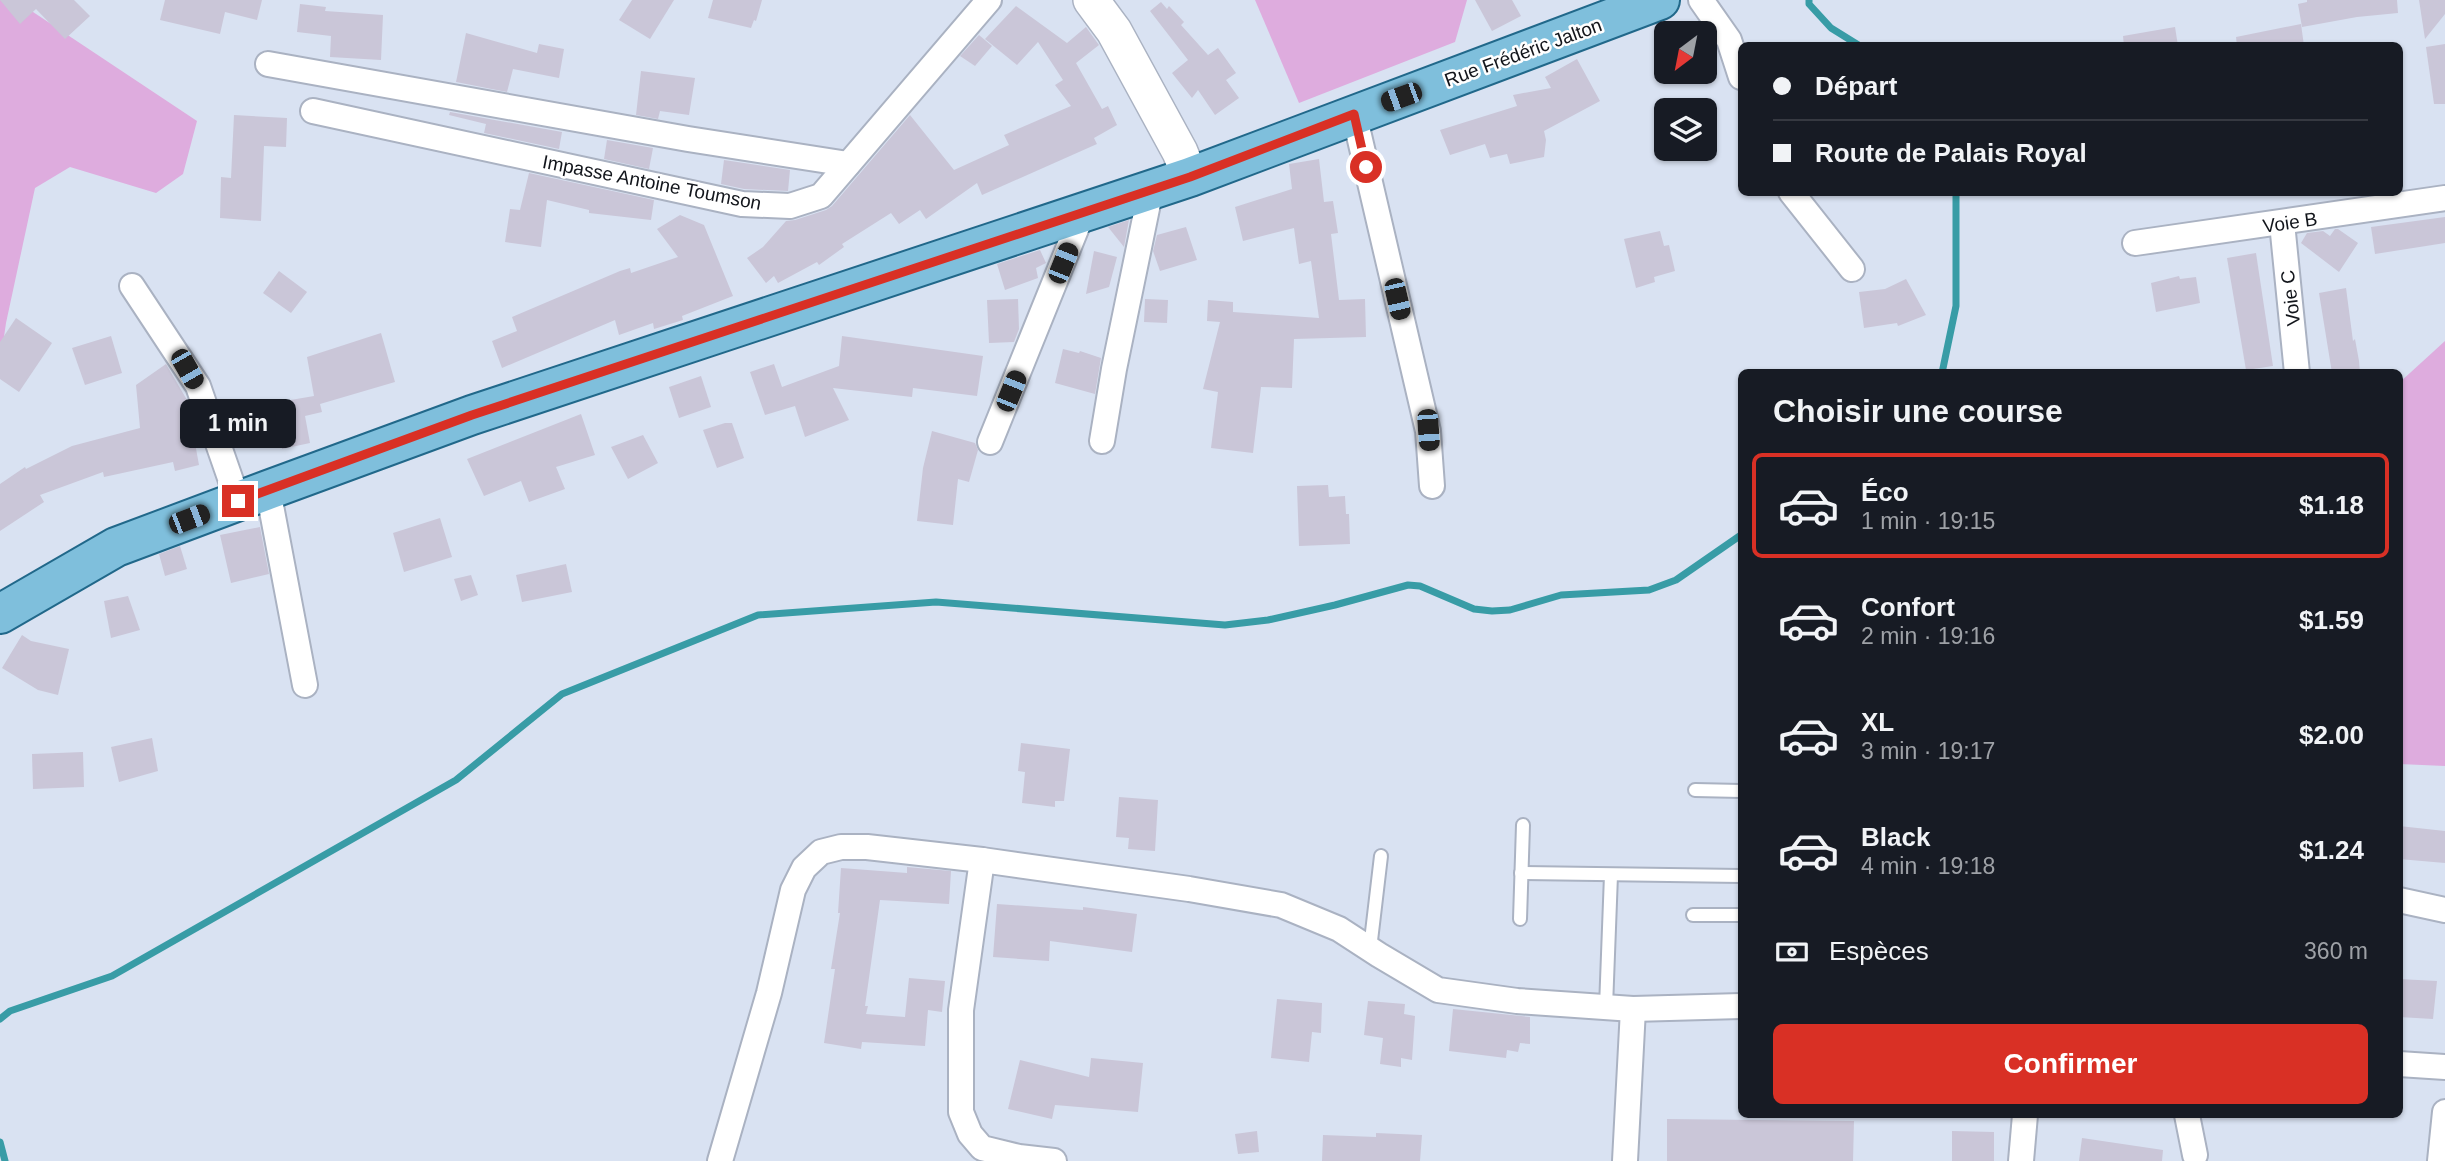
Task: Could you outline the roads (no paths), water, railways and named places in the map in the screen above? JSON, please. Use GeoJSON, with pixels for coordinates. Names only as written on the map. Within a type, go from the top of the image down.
{"type":"FeatureCollection","features":[{"type":"Feature","properties":{"kind":"main road"},"geometry":{"type":"LineString","coordinates":[[1091,0],[1114,31],[1180,152],[1190,177]]}},
{"type":"Feature","properties":{"kind":"main road","name":"Rue Frédéric Jalton"},"geometry":{"type":"LineString","coordinates":[[0,614],[116,548],[253,495],[472,415],[1190,177],[1660,0]]}},
{"type":"Feature","properties":{"kind":"street","name":"Impasse Antoine Toumson"},"geometry":{"type":"LineString","coordinates":[[313,111],[742,204],[790,206],[821,196],[989,0]]}},
{"type":"Feature","properties":{"kind":"street"},"geometry":{"type":"LineString","coordinates":[[1701,0],[1728,40],[1738,68]]}},
{"type":"Feature","properties":{"kind":"street"},"geometry":{"type":"LineString","coordinates":[[268,64],[688,139],[848,164]]}},
{"type":"Feature","properties":{"kind":"street"},"geometry":{"type":"LineString","coordinates":[[1354,114],[1428,430],[1432,486]]}},
{"type":"Feature","properties":{"kind":"street"},"geometry":{"type":"LineString","coordinates":[[1102,441],[1151,189]]}},
{"type":"Feature","properties":{"kind":"street"},"geometry":{"type":"LineString","coordinates":[[1794,196],[1853,270]]}},
{"type":"Feature","properties":{"kind":"street","name":"Voie B"},"geometry":{"type":"LineString","coordinates":[[2135,243],[2445,198]]}},
{"type":"Feature","properties":{"kind":"street"},"geometry":{"type":"LineString","coordinates":[[990,442],[1083,212]]}},
{"type":"Feature","properties":{"kind":"street","name":"Voie C"},"geometry":{"type":"LineString","coordinates":[[2282,223],[2298,369]]}},
{"type":"Feature","properties":{"kind":"street"},"geometry":{"type":"LineString","coordinates":[[132,286],[198,387],[253,495],[305,685]]}},
{"type":"Feature","properties":{"kind":"street"},"geometry":{"type":"LineString","coordinates":[[720,1161],[769,993],[793,890],[804,868],[821,852],[841,847],[867,847],[982,860],[1189,889],[1281,905],[1339,929],[1438,990],[1517,1001],[1633,1009],[1738,1006]]}},
{"type":"Feature","properties":{"kind":"street"},"geometry":{"type":"LineString","coordinates":[[982,860],[961,1010],[961,1112],[970,1134],[982,1148],[1019,1157],[1055,1161]]}},
{"type":"Feature","properties":{"kind":"street"},"geometry":{"type":"LineString","coordinates":[[2403,901],[2445,910]]}},
{"type":"Feature","properties":{"kind":"street"},"geometry":{"type":"LineString","coordinates":[[1625,1161],[1633,1009]]}},
{"type":"Feature","properties":{"kind":"street"},"geometry":{"type":"LineString","coordinates":[[2403,1064],[2445,1068]]}},
{"type":"Feature","properties":{"kind":"street"},"geometry":{"type":"LineString","coordinates":[[2440,1161],[2445,1112]]}},
{"type":"Feature","properties":{"kind":"street"},"geometry":{"type":"LineString","coordinates":[[2021,1161],[2025,1118]]}},
{"type":"Feature","properties":{"kind":"street"},"geometry":{"type":"LineString","coordinates":[[2188,1118],[2195,1154]]}},
{"type":"Feature","properties":{"kind":"lane"},"geometry":{"type":"LineString","coordinates":[[1696,790],[1738,791]]}},
{"type":"Feature","properties":{"kind":"lane"},"geometry":{"type":"LineString","coordinates":[[1520,919],[1523,825]]}},
{"type":"Feature","properties":{"kind":"lane"},"geometry":{"type":"LineString","coordinates":[[1370,950],[1381,856]]}},
{"type":"Feature","properties":{"kind":"lane"},"geometry":{"type":"LineString","coordinates":[[1521,873],[1738,876]]}},
{"type":"Feature","properties":{"kind":"lane"},"geometry":{"type":"LineString","coordinates":[[1606,1007],[1611,875]]}},
{"type":"Feature","properties":{"kind":"lane"},"geometry":{"type":"LineString","coordinates":[[1693,915],[1738,915]]}},
{"type":"Feature","properties":{"kind":"waterway"},"geometry":{"type":"LineString","coordinates":[[1809,0],[1809,4],[1831,28],[1854,42]]}},
{"type":"Feature","properties":{"kind":"waterway"},"geometry":{"type":"LineString","coordinates":[[1943,369],[1956,306],[1956,196]]}},
{"type":"Feature","properties":{"kind":"waterway"},"geometry":{"type":"LineString","coordinates":[[0,1019],[10,1011],[112,976],[456,780],[562,694],[758,615],[936,602],[1225,625],[1268,620],[1408,585],[1420,586],[1474,609],[1510,610],[1561,595],[1649,590],[1676,580],[1738,537]]}},
{"type":"Feature","properties":{"kind":"waterway"},"geometry":{"type":"LineString","coordinates":[[0,1142],[5,1161]]}}]}
